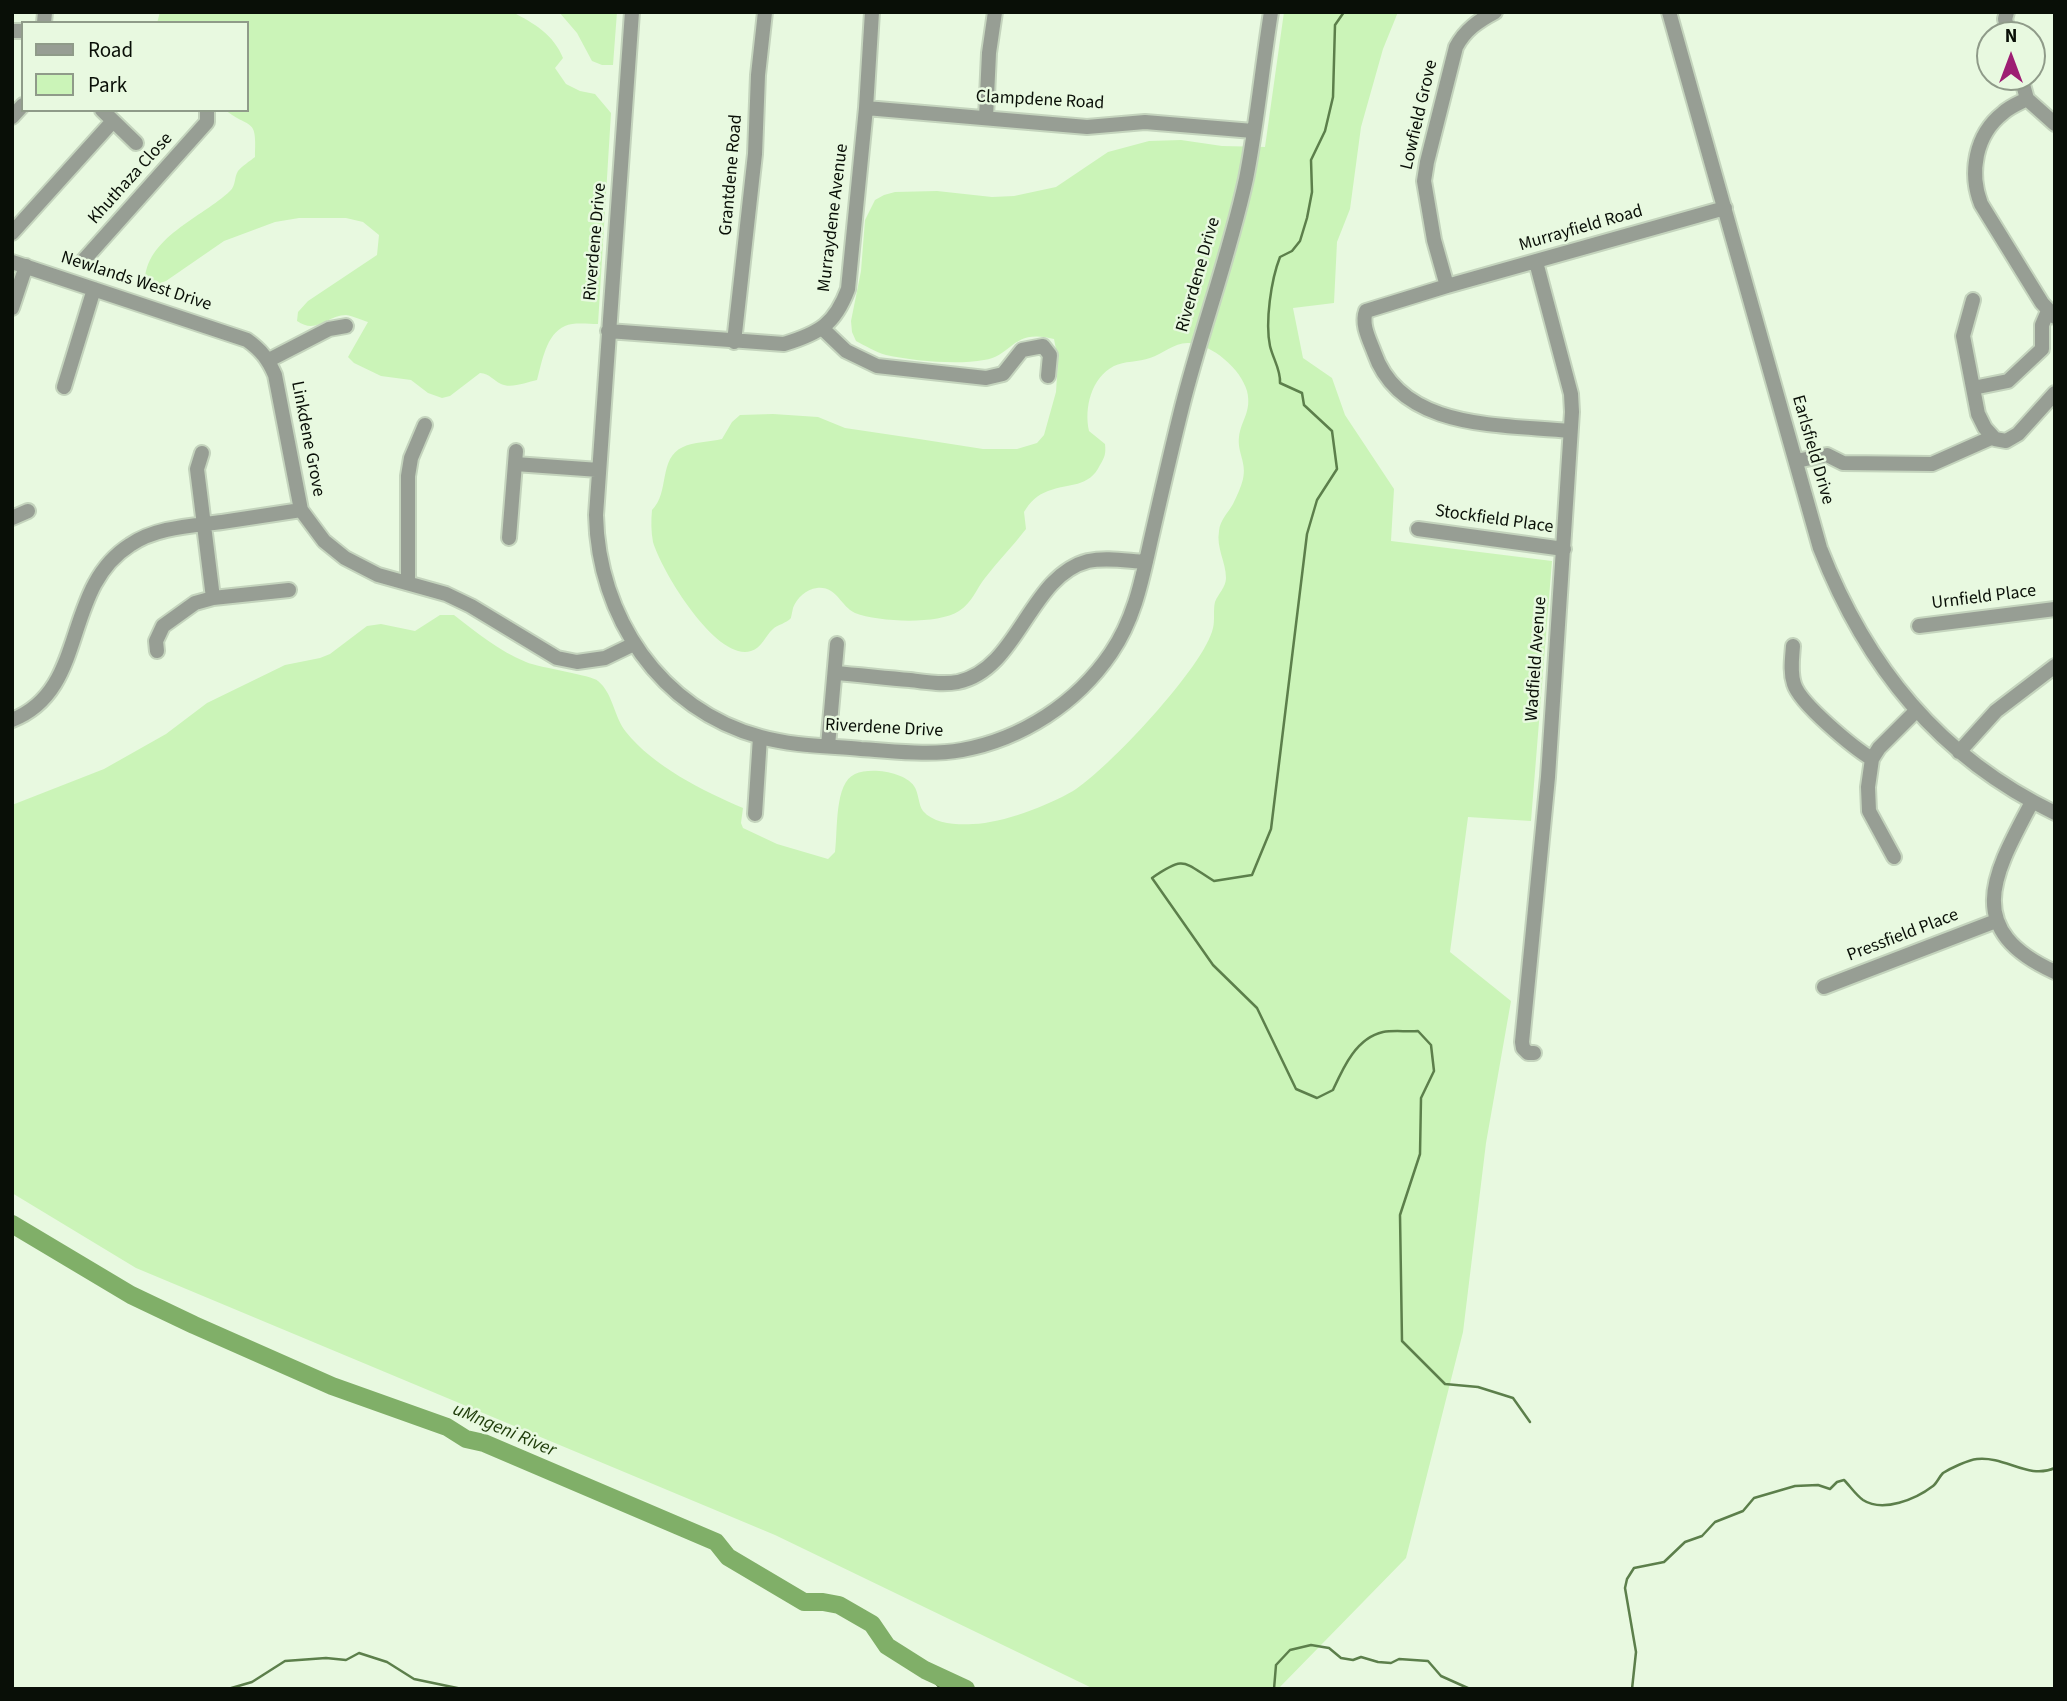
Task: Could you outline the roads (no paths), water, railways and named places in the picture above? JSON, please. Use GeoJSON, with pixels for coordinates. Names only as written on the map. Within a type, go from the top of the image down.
{"type":"FeatureCollection","features":[{"type":"Feature","properties":{"kind":"street","name":"Riverdene Drive"},"geometry":{"type":"LineString","coordinates":[[632,12],[596,514],[603,576],[617,615],[634,644],[664,682],[699,709],[734,728],[789,743],[935,753],[986,744],[1025,728],[1056,710],[1081,689],[1111,654],[1129,624],[1141,588],[1182,405],[1246,179],[1271,13]]}},
{"type":"Feature","properties":{"kind":"street","name":"Grantdene Road"},"geometry":{"type":"LineString","coordinates":[[734,342],[755,154],[758,75],[765,12]]}},
{"type":"Feature","properties":{"kind":"street","name":"Murraydene Avenue"},"geometry":{"type":"LineString","coordinates":[[823,329],[841,309],[848,289],[866,108],[872,12]]}},
{"type":"Feature","properties":{"kind":"street"},"geometry":{"type":"LineString","coordinates":[[986,118],[989,53],[995,12]]}},
{"type":"Feature","properties":{"kind":"street"},"geometry":{"type":"LineString","coordinates":[[1255,12],[1271,13]]}},
{"type":"Feature","properties":{"kind":"street","name":"Lowfield Grove"},"geometry":{"type":"LineString","coordinates":[[1447,286],[1426,202],[1424,181],[1427,162],[1456,47],[1462,36],[1476,22],[1495,12]]}},
{"type":"Feature","properties":{"kind":"street","name":"Earlsfield Drive"},"geometry":{"type":"LineString","coordinates":[[1670,13],[1820,548],[1834,584],[1875,658],[1916,711],[1959,752],[2032,802],[2055,813]]}},
{"type":"Feature","properties":{"kind":"street"},"geometry":{"type":"LineString","coordinates":[[2025,91],[2027,99],[2055,124]]}},
{"type":"Feature","properties":{"kind":"street"},"geometry":{"type":"LineString","coordinates":[[1973,388],[2008,381],[2042,349],[2042,325],[2051,314],[1981,204],[1973,174],[1987,131],[2002,113],[2027,99]]}},
{"type":"Feature","properties":{"kind":"street","name":"Clampdene Road"},"geometry":{"type":"LineString","coordinates":[[866,108],[1087,127],[1145,122],[1253,131]]}},
{"type":"Feature","properties":{"kind":"street"},"geometry":{"type":"LineString","coordinates":[[104,112],[136,143]]}},
{"type":"Feature","properties":{"kind":"street","name":"Khuthaza Close"},"geometry":{"type":"LineString","coordinates":[[83,261],[207,116]]}},
{"type":"Feature","properties":{"kind":"street"},"geometry":{"type":"LineString","coordinates":[[12,233],[113,121]]}},
{"type":"Feature","properties":{"kind":"street","name":"Murrayfield Road"},"geometry":{"type":"LineString","coordinates":[[1570,431],[1469,421],[1433,413],[1404,396],[1378,365],[1364,314],[1373,307],[1724,208]]}},
{"type":"Feature","properties":{"kind":"street","name":"Wadfield Avenue"},"geometry":{"type":"LineString","coordinates":[[1534,1053],[1528,1053],[1522,1042],[1548,777],[1572,412],[1571,394],[1535,262]]}},
{"type":"Feature","properties":{"kind":"street"},"geometry":{"type":"LineString","coordinates":[[12,308],[19,264]]}},
{"type":"Feature","properties":{"kind":"street","name":"Newlands West Drive"},"geometry":{"type":"LineString","coordinates":[[19,264],[247,340]]}},
{"type":"Feature","properties":{"kind":"street"},"geometry":{"type":"LineString","coordinates":[[64,387],[94,289]]}},
{"type":"Feature","properties":{"kind":"street"},"geometry":{"type":"LineString","coordinates":[[1973,300],[1963,336],[1978,414],[1985,428],[1993,437],[2007,441],[2018,434],[2055,393]]}},
{"type":"Feature","properties":{"kind":"street"},"geometry":{"type":"LineString","coordinates":[[269,360],[330,329],[346,326]]}},
{"type":"Feature","properties":{"kind":"street"},"geometry":{"type":"LineString","coordinates":[[608,331],[784,344],[812,336],[823,329],[846,351],[877,366],[986,378],[1003,374],[1023,350],[1043,346],[1049,355],[1048,376]]}},
{"type":"Feature","properties":{"kind":"street","name":"Linkdene Grove"},"geometry":{"type":"LineString","coordinates":[[247,340],[269,360],[279,389],[301,510],[324,541],[345,558],[378,575],[446,594],[557,658],[571,662],[605,658],[634,644]]}},
{"type":"Feature","properties":{"kind":"street"},"geometry":{"type":"LineString","coordinates":[[408,583],[408,476],[411,458],[425,425]]}},
{"type":"Feature","properties":{"kind":"street"},"geometry":{"type":"LineString","coordinates":[[1796,461],[1827,455],[1843,463],[1932,464],[1993,437]]}},
{"type":"Feature","properties":{"kind":"street"},"geometry":{"type":"LineString","coordinates":[[202,453],[197,469],[213,598]]}},
{"type":"Feature","properties":{"kind":"street"},"geometry":{"type":"LineString","coordinates":[[509,538],[516,458],[599,470]]}},
{"type":"Feature","properties":{"kind":"street"},"geometry":{"type":"LineString","coordinates":[[12,720],[27,714],[42,701],[54,685],[62,671],[90,589],[114,557],[145,536],[301,510]]}},
{"type":"Feature","properties":{"kind":"street"},"geometry":{"type":"LineString","coordinates":[[12,518],[28,511]]}},
{"type":"Feature","properties":{"kind":"street","name":"Stockfield Place"},"geometry":{"type":"LineString","coordinates":[[1418,530],[1564,549]]}},
{"type":"Feature","properties":{"kind":"street"},"geometry":{"type":"LineString","coordinates":[[835,673],[938,683],[958,682],[976,674],[997,659],[1049,589],[1067,570],[1086,562],[1104,559],[1146,562]]}},
{"type":"Feature","properties":{"kind":"street"},"geometry":{"type":"LineString","coordinates":[[157,651],[156,641],[163,626],[195,603],[213,598],[289,590]]}},
{"type":"Feature","properties":{"kind":"street","name":"Urnfield Place"},"geometry":{"type":"LineString","coordinates":[[1919,626],[2055,609]]}},
{"type":"Feature","properties":{"kind":"street"},"geometry":{"type":"LineString","coordinates":[[828,746],[837,644]]}},
{"type":"Feature","properties":{"kind":"street"},"geometry":{"type":"LineString","coordinates":[[1793,646],[1792,674],[1797,691],[1833,728],[1872,759]]}},
{"type":"Feature","properties":{"kind":"street"},"geometry":{"type":"LineString","coordinates":[[1959,752],[1996,711],[2055,666]]}},
{"type":"Feature","properties":{"kind":"street"},"geometry":{"type":"LineString","coordinates":[[1894,857],[1874,822],[1868,803],[1872,759],[1879,748],[1916,711]]}},
{"type":"Feature","properties":{"kind":"street"},"geometry":{"type":"LineString","coordinates":[[755,814],[760,737]]}},
{"type":"Feature","properties":{"kind":"street"},"geometry":{"type":"LineString","coordinates":[[2032,802],[1997,873],[1993,900],[1996,921],[2002,932],[2022,952],[2055,972]]}},
{"type":"Feature","properties":{"kind":"street","name":"Pressfield Place"},"geometry":{"type":"LineString","coordinates":[[1824,986],[1996,921]]}},
{"type":"Feature","properties":{"kind":"waterway"},"geometry":{"type":"LineString","coordinates":[[1344,12],[1335,25],[1333,97],[1325,131],[1311,160],[1312,192],[1307,218],[1300,241],[1292,251],[1280,257],[1269,313],[1270,346],[1280,383],[1302,393],[1304,405],[1332,431],[1337,469],[1317,500],[1307,534],[1271,829],[1252,875],[1214,881],[1189,866],[1178,864],[1152,878],[1213,965],[1257,1008],[1296,1089],[1317,1098],[1333,1090],[1358,1047],[1365,1040],[1383,1032],[1418,1031],[1431,1045],[1434,1071],[1421,1098],[1420,1154],[1400,1215],[1402,1341],[1445,1384],[1478,1387],[1513,1398],[1530,1422]]}},
{"type":"Feature","properties":{"kind":"waterway","name":"uMngeni River"},"geometry":{"type":"LineString","coordinates":[[12,1224],[131,1295],[194,1325],[332,1386],[447,1427],[466,1439],[484,1443],[716,1542],[728,1557],[804,1602],[839,1605],[872,1624],[887,1646],[925,1670],[966,1689]]}},
{"type":"Feature","properties":{"kind":"waterway"},"geometry":{"type":"LineString","coordinates":[[1632,1689],[1636,1652],[1625,1588],[1634,1568],[1664,1562],[1685,1542],[1702,1536],[1715,1522],[1743,1511],[1754,1498],[1795,1486],[1818,1485],[1830,1489],[1837,1482],[1844,1480],[1863,1500],[1871,1504],[1889,1505],[1918,1496],[1934,1485],[1943,1473],[1973,1460],[1988,1459],[2036,1471],[2055,1468]]}},
{"type":"Feature","properties":{"kind":"waterway"},"geometry":{"type":"LineString","coordinates":[[1274,1689],[1276,1665],[1290,1650],[1311,1645],[1329,1648],[1341,1658],[1353,1660],[1361,1657],[1391,1663],[1399,1659],[1428,1661],[1441,1676],[1470,1689]]}},
{"type":"Feature","properties":{"kind":"waterway"},"geometry":{"type":"LineString","coordinates":[[228,1689],[252,1682],[285,1661],[326,1658],[346,1660],[359,1653],[387,1662],[414,1679],[462,1689]]}},
{"type":"Feature","properties":{"kind":"waterway"},"geometry":{"type":"LineString","coordinates":[[921,1667],[941,1689]]}}]}
